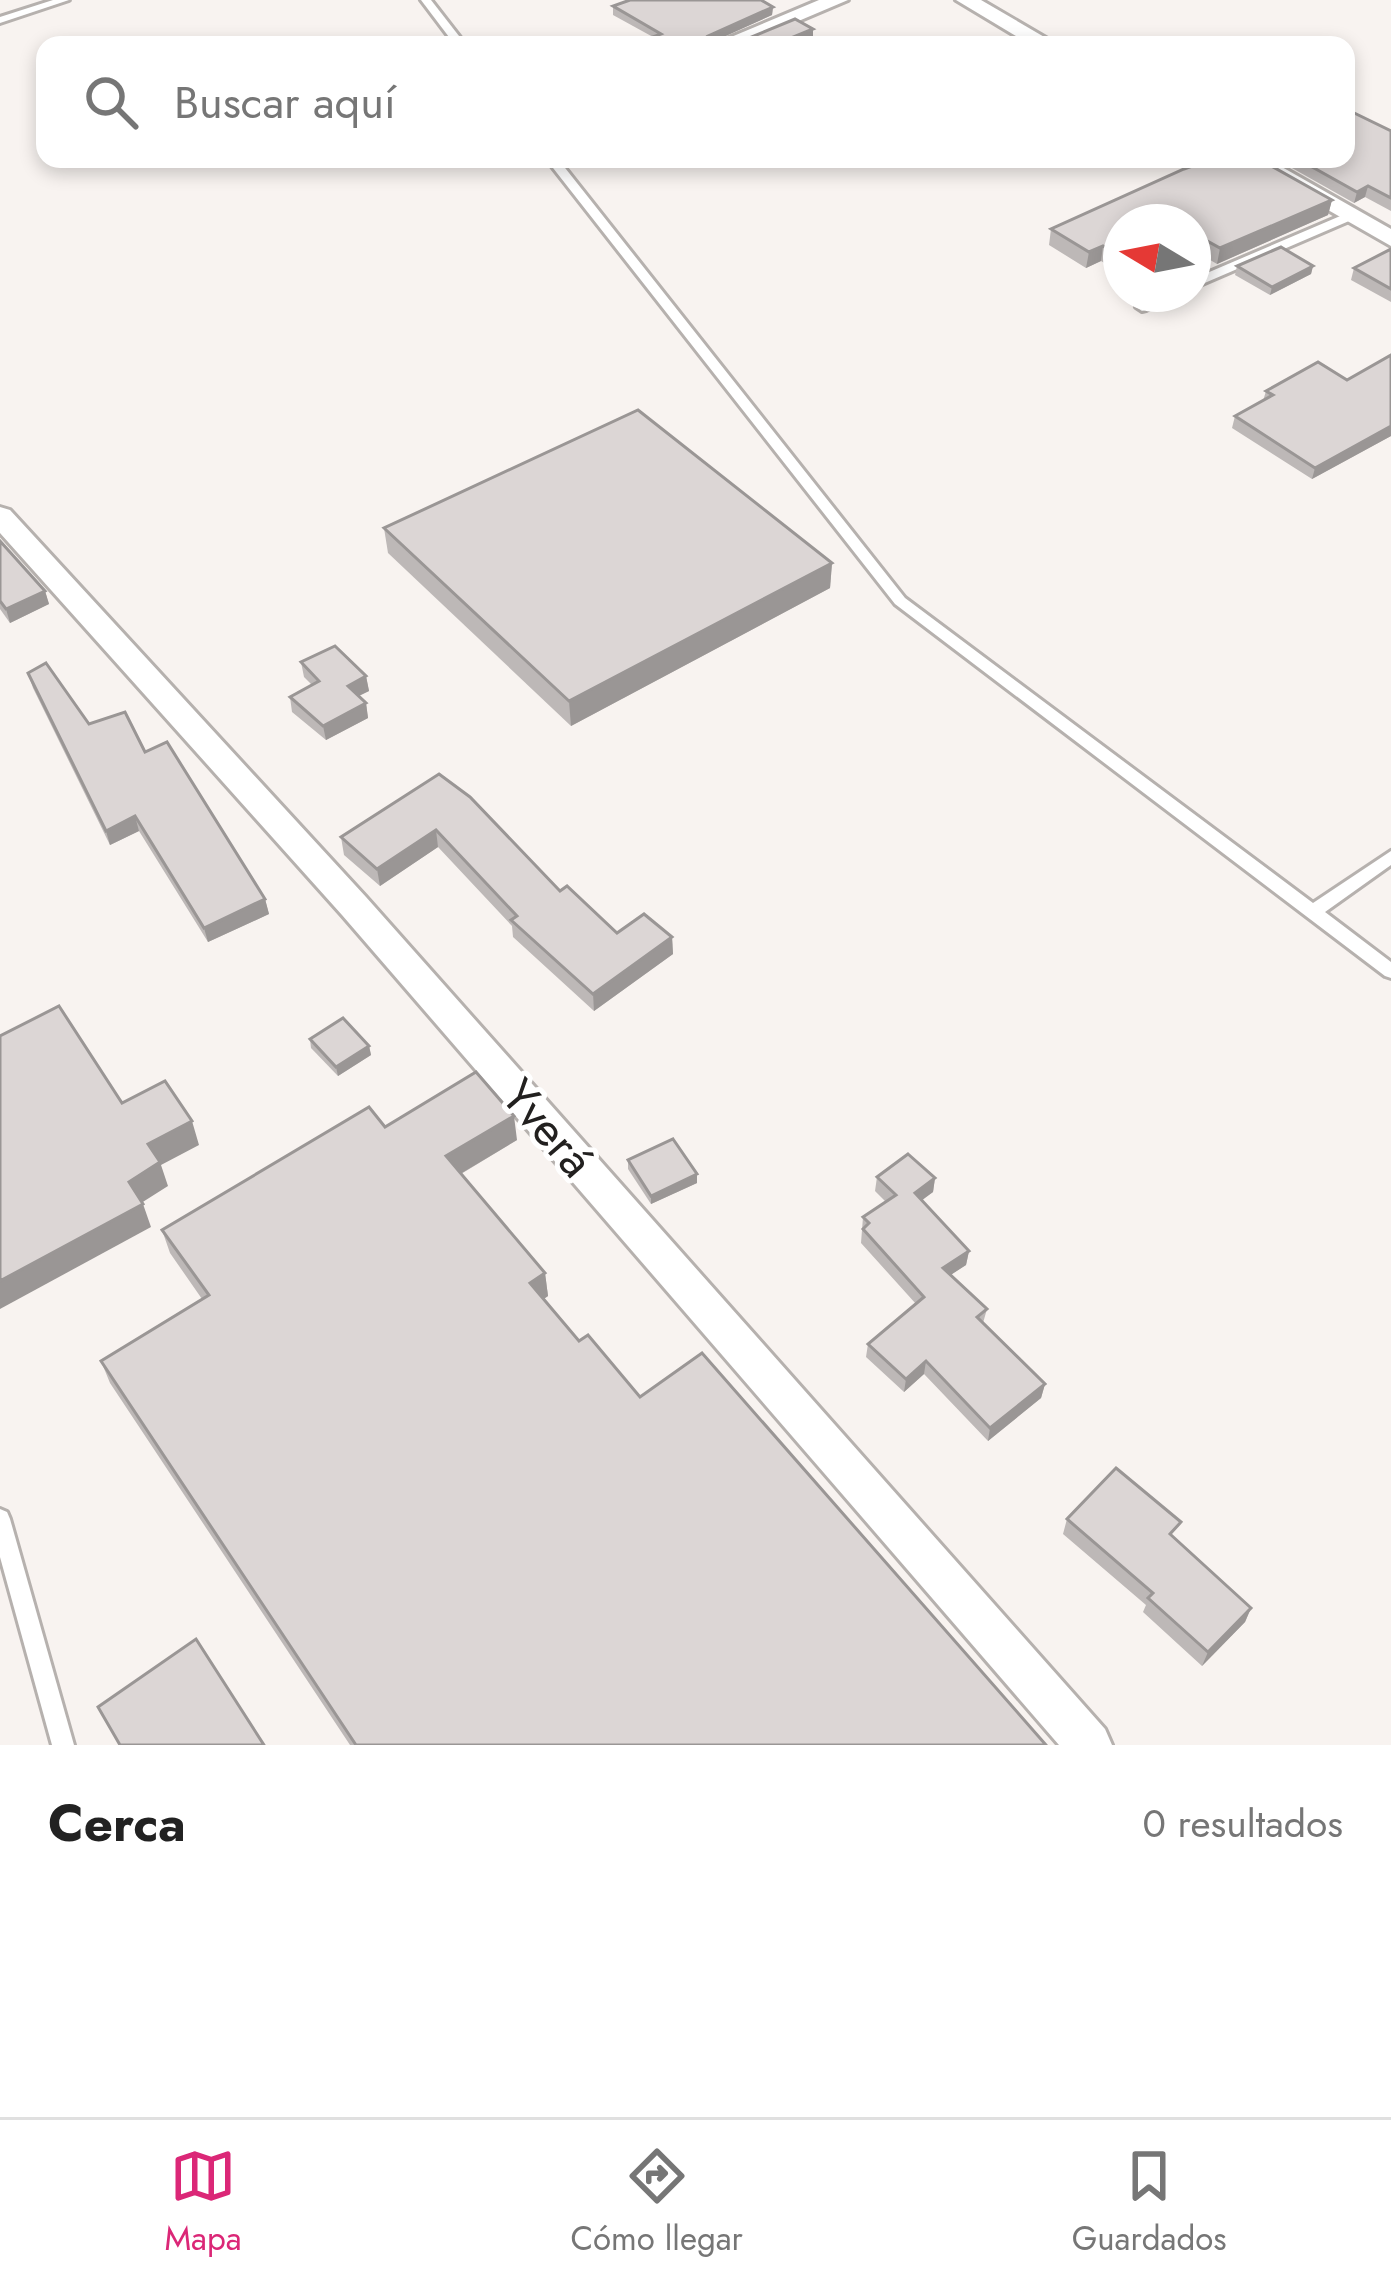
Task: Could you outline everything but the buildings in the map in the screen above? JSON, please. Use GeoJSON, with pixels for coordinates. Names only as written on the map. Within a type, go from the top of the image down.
{"type":"FeatureCollection","features":[{"type":"Feature","properties":{"kind":"street"},"geometry":{"type":"LineString","coordinates":[[746,36],[838,0]]}},
{"type":"Feature","properties":{"kind":"street"},"geometry":{"type":"LineString","coordinates":[[966,0],[1031,36]]}},
{"type":"Feature","properties":{"kind":"street"},"geometry":{"type":"LineString","coordinates":[[1267,168],[1391,239]]}},
{"type":"Feature","properties":{"kind":"street","name":"Yverá"},"geometry":{"type":"LineString","coordinates":[[0,517],[354,906],[1090,1745]]}},
{"type":"Feature","properties":{"kind":"lane"},"geometry":{"type":"LineString","coordinates":[[0,20],[64,0]]}},
{"type":"Feature","properties":{"kind":"lane"},"geometry":{"type":"LineString","coordinates":[[426,0],[454,36]]}},
{"type":"Feature","properties":{"kind":"lane"},"geometry":{"type":"LineString","coordinates":[[559,168],[900,601],[1391,970]]}},
{"type":"Feature","properties":{"kind":"lane"},"geometry":{"type":"LineString","coordinates":[[1211,276],[1352,215]]}},
{"type":"Feature","properties":{"kind":"lane"},"geometry":{"type":"LineString","coordinates":[[1314,910],[1391,857]]}},
{"type":"Feature","properties":{"kind":"lane"},"geometry":{"type":"LineString","coordinates":[[0,1519],[64,1745]]}}]}
